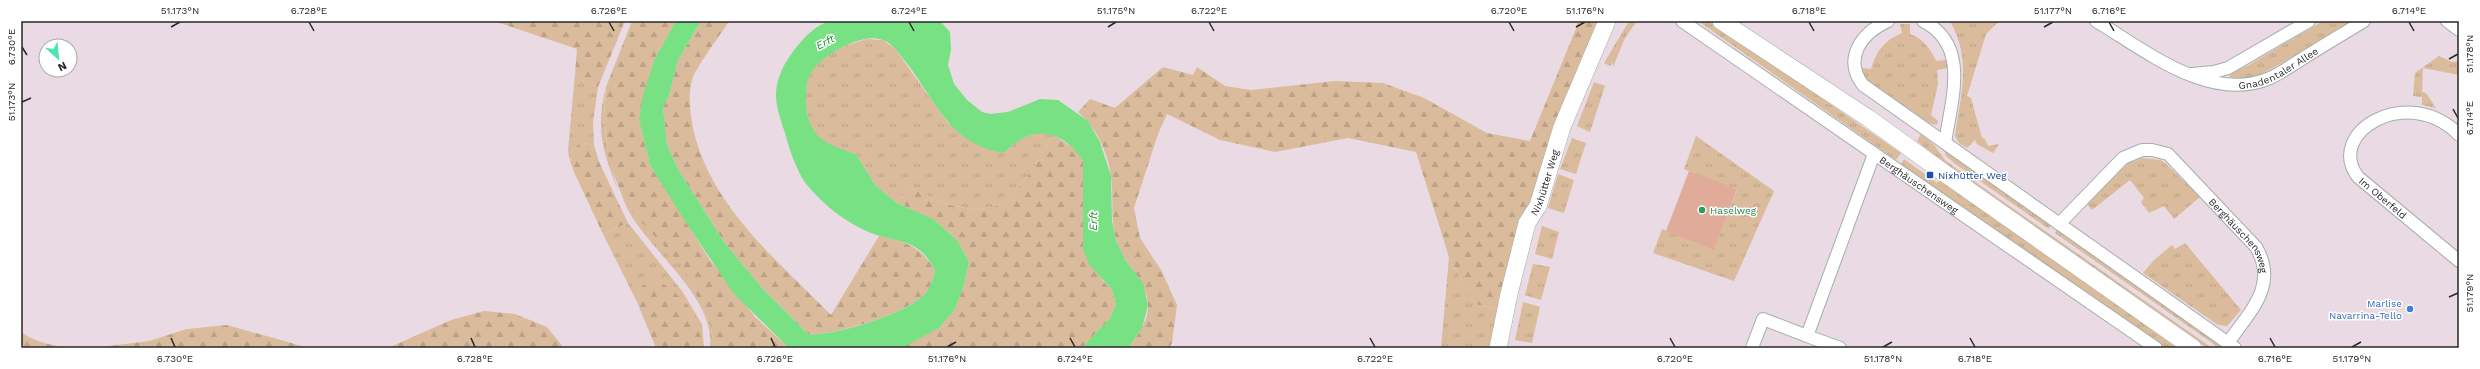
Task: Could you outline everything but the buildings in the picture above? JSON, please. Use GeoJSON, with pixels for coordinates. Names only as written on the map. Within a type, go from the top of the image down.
{"type":"FeatureCollection","features":[{"type":"Feature","properties":{"kind":"main road","name":"Nixhütter Weg"},"geometry":{"type":"LineString","coordinates":[[1498,348],[1508,294],[1527,222],[1538,206],[1562,127],[1607,21]]}},
{"type":"Feature","properties":{"kind":"main road"},"geometry":{"type":"LineString","coordinates":[[1720,21],[1909,146],[1947,175],[2193,348]]}},
{"type":"Feature","properties":{"kind":"street","name":"Berghäuschensweg"},"geometry":{"type":"LineString","coordinates":[[1682,21],[2151,347]]}},
{"type":"Feature","properties":{"kind":"street","name":"Berghäuschensweg"},"geometry":{"type":"LineString","coordinates":[[1888,21],[1867,34],[1859,45],[1854,62],[1856,76],[1863,85],[2059,224],[2231,345],[2264,288],[2265,265],[2256,248],[2168,154],[2152,150],[2142,150],[2123,158],[2059,224]]}},
{"type":"Feature","properties":{"kind":"street"},"geometry":{"type":"LineString","coordinates":[[1924,21],[1941,34],[1954,60],[1956,72],[1945,143]]}},
{"type":"Feature","properties":{"kind":"street","name":"Gnadentaler Allee"},"geometry":{"type":"LineString","coordinates":[[2096,21],[2187,74],[2218,84],[2245,85],[2271,78],[2364,21]]}},
{"type":"Feature","properties":{"kind":"street","name":"Gnadentaler Allee"},"geometry":{"type":"LineString","coordinates":[[2187,74],[2214,72],[2228,68],[2309,21]]}},
{"type":"Feature","properties":{"kind":"street"},"geometry":{"type":"LineString","coordinates":[[2447,21],[2459,30]]}},
{"type":"Feature","properties":{"kind":"street","name":"Im Oberfeld"},"geometry":{"type":"LineString","coordinates":[[2459,135],[2433,116],[2419,112],[2385,114],[2364,128],[2354,143],[2350,157],[2354,172],[2410,222],[2459,261]]}},
{"type":"Feature","properties":{"kind":"street"},"geometry":{"type":"LineString","coordinates":[[1807,336],[1874,154]]}},
{"type":"Feature","properties":{"kind":"street"},"geometry":{"type":"LineString","coordinates":[[1752,348],[1763,319],[1840,348]]}},
{"type":"Feature","properties":{"kind":"green space"},"geometry":{"type":"Polygon","coordinates":[[[494,21],[625,21],[598,87],[585,83],[575,74],[577,49],[494,21]]]}},
{"type":"Feature","properties":{"kind":"green space"},"geometry":{"type":"Polygon","coordinates":[[[632,21],[676,21],[655,58],[639,119],[650,165],[710,260],[755,317],[789,348],[714,348],[711,327],[682,265],[626,206],[609,162],[604,116],[606,87],[632,21]]]}},
{"type":"Feature","properties":{"kind":"green space"},"geometry":{"type":"Polygon","coordinates":[[[701,21],[729,21],[703,59],[692,80],[690,104],[693,128],[702,156],[714,182],[730,207],[748,230],[831,315],[879,236],[897,240],[912,246],[925,256],[935,271],[931,284],[923,296],[913,303],[885,317],[837,331],[809,335],[762,288],[724,242],[679,171],[667,145],[663,107],[669,96],[678,60],[701,21]]]}},
{"type":"Feature","properties":{"kind":"green space"},"geometry":{"type":"Polygon","coordinates":[[[1577,21],[1599,21],[1501,310],[1475,304],[1449,257],[1416,152],[1348,138],[1275,152],[1220,140],[1167,114],[1158,134],[1134,208],[1140,238],[1161,270],[1177,305],[1172,343],[1169,348],[1128,348],[1139,333],[1147,316],[1148,304],[1143,286],[1119,249],[1116,240],[1113,224],[1111,176],[1104,149],[1096,133],[1078,112],[1090,99],[1115,108],[1163,67],[1193,75],[1197,67],[1225,86],[1251,90],[1335,81],[1383,83],[1424,98],[1487,133],[1530,141],[1577,26],[1577,21]]]}},
{"type":"Feature","properties":{"kind":"green space"},"geometry":{"type":"Polygon","coordinates":[[[1629,21],[1637,21],[1625,38],[1613,67],[1613,62],[1610,66],[1604,63],[1629,21]]]}},
{"type":"Feature","properties":{"kind":"green space"},"geometry":{"type":"Polygon","coordinates":[[[1698,21],[1709,21],[1901,153],[1896,160],[1698,21]]]}},
{"type":"Feature","properties":{"kind":"green space"},"geometry":{"type":"Polygon","coordinates":[[[1950,21],[1999,21],[1986,34],[1967,96],[1971,98],[1982,138],[1985,139],[1988,146],[1999,144],[1993,153],[1977,144],[1975,140],[1967,148],[1960,144],[1955,136],[1962,91],[1963,63],[1957,35],[1950,21]]]}},
{"type":"Feature","properties":{"kind":"green space"},"geometry":{"type":"Polygon","coordinates":[[[2323,21],[2358,21],[2258,76],[2245,79],[2229,77],[2232,72],[2247,66],[2323,21]]]}},
{"type":"Feature","properties":{"kind":"green space"},"geometry":{"type":"Polygon","coordinates":[[[1900,24],[1910,24],[1910,34],[1919,38],[1926,44],[1936,61],[1946,60],[1948,68],[1937,70],[1938,84],[1931,115],[1938,121],[1937,125],[1929,123],[1868,82],[1862,73],[1862,68],[1871,69],[1879,51],[1890,39],[1902,33],[1900,24]]]}},
{"type":"Feature","properties":{"kind":"green space"},"geometry":{"type":"Polygon","coordinates":[[[867,39],[883,40],[896,50],[948,123],[1004,153],[1015,143],[1027,136],[1040,133],[1054,135],[1029,175],[1002,205],[976,210],[950,205],[909,188],[897,203],[875,185],[856,154],[839,150],[823,143],[815,135],[808,119],[806,98],[806,87],[812,69],[823,58],[835,51],[847,45],[867,39]]]}},
{"type":"Feature","properties":{"kind":"green space"},"geometry":{"type":"Polygon","coordinates":[[[2439,56],[2452,62],[2459,61],[2459,75],[2423,68],[2422,92],[2426,93],[2436,108],[2422,105],[2422,97],[2413,96],[2415,73],[2439,56]]]}},
{"type":"Feature","properties":{"kind":"green space"},"geometry":{"type":"Polygon","coordinates":[[[575,74],[585,83],[598,87],[593,123],[594,145],[583,143],[573,148],[570,161],[568,150],[575,74]]]}},
{"type":"Feature","properties":{"kind":"green space"},"geometry":{"type":"Polygon","coordinates":[[[1594,82],[1605,86],[1590,132],[1577,126],[1594,82]]]}},
{"type":"Feature","properties":{"kind":"green space"},"geometry":{"type":"Polygon","coordinates":[[[606,87],[604,113],[606,139],[618,190],[608,164],[602,140],[601,115],[606,87]]]}},
{"type":"Feature","properties":{"kind":"green space"},"geometry":{"type":"Polygon","coordinates":[[[1921,134],[1934,145],[1945,160],[1961,172],[2212,348],[2207,348],[1936,157],[1917,141],[1921,134]]]}},
{"type":"Feature","properties":{"kind":"green space"},"geometry":{"type":"Polygon","coordinates":[[[1054,135],[1076,150],[1083,161],[1083,249],[1103,281],[1112,290],[1116,304],[1110,318],[1082,348],[900,348],[939,328],[955,309],[964,285],[969,262],[957,240],[933,219],[897,203],[909,188],[950,205],[976,210],[1002,205],[1029,175],[1054,135]]]}},
{"type":"Feature","properties":{"kind":"green space","name":"Haselweg"},"geometry":{"type":"Polygon","coordinates":[[[1696,136],[1774,191],[1734,281],[1653,253],[1662,229],[1714,249],[1737,190],[1684,169],[1696,136]]]}},
{"type":"Feature","properties":{"kind":"green space"},"geometry":{"type":"Polygon","coordinates":[[[1572,138],[1586,143],[1576,174],[1560,169],[1572,138]]]}},
{"type":"Feature","properties":{"kind":"green space"},"geometry":{"type":"Polygon","coordinates":[[[583,143],[594,145],[599,162],[628,223],[603,234],[570,161],[573,148],[583,143]]]}},
{"type":"Feature","properties":{"kind":"green space"},"geometry":{"type":"Polygon","coordinates":[[[1944,149],[2051,225],[2049,229],[1954,163],[1946,156],[1944,149]]]}},
{"type":"Feature","properties":{"kind":"green space"},"geometry":{"type":"Polygon","coordinates":[[[2142,158],[2161,160],[2200,197],[2174,219],[2164,206],[2149,213],[2141,202],[2144,198],[2130,180],[2092,210],[2087,204],[2127,164],[2142,158]]]}},
{"type":"Feature","properties":{"kind":"green space"},"geometry":{"type":"Polygon","coordinates":[[[1904,159],[1937,183],[1941,179],[2182,348],[2165,348],[1901,164],[1904,159]]]}},
{"type":"Feature","properties":{"kind":"green space"},"geometry":{"type":"Polygon","coordinates":[[[1558,174],[1574,180],[1564,213],[1548,208],[1558,174]]]}},
{"type":"Feature","properties":{"kind":"green space"},"geometry":{"type":"Polygon","coordinates":[[[626,206],[682,264],[711,327],[714,348],[710,348],[709,329],[702,310],[692,292],[636,223],[626,206]]]}},
{"type":"Feature","properties":{"kind":"green space"},"geometry":{"type":"Polygon","coordinates":[[[628,223],[682,291],[702,324],[684,300],[639,289],[637,302],[603,234],[628,223]]]}},
{"type":"Feature","properties":{"kind":"green space"},"geometry":{"type":"Polygon","coordinates":[[[1542,226],[1559,232],[1552,259],[1535,254],[1542,226]]]}},
{"type":"Feature","properties":{"kind":"green space"},"geometry":{"type":"Polygon","coordinates":[[[2057,229],[2220,345],[2218,347],[2055,233],[2057,229]]]}},
{"type":"Feature","properties":{"kind":"green space"},"geometry":{"type":"Polygon","coordinates":[[[2185,243],[2241,310],[2227,326],[2218,325],[2143,273],[2154,260],[2172,245],[2175,249],[2185,243]]]}},
{"type":"Feature","properties":{"kind":"green space"},"geometry":{"type":"Polygon","coordinates":[[[1449,257],[1475,304],[1501,310],[1492,348],[1441,348],[1449,257]]]}},
{"type":"Feature","properties":{"kind":"green space"},"geometry":{"type":"Polygon","coordinates":[[[1533,264],[1550,267],[1541,300],[1525,295],[1533,264]]]}},
{"type":"Feature","properties":{"kind":"green space"},"geometry":{"type":"Polygon","coordinates":[[[647,282],[661,282],[684,300],[702,324],[704,348],[656,348],[637,302],[639,289],[647,282]]]}},
{"type":"Feature","properties":{"kind":"green space"},"geometry":{"type":"Polygon","coordinates":[[[1523,302],[1540,307],[1532,343],[1515,340],[1523,302]]]}},
{"type":"Feature","properties":{"kind":"green space"},"geometry":{"type":"Polygon","coordinates":[[[484,311],[515,314],[547,327],[564,348],[388,348],[451,320],[484,311]]]}},
{"type":"Feature","properties":{"kind":"green space"},"geometry":{"type":"Polygon","coordinates":[[[227,325],[309,348],[93,348],[149,341],[187,329],[227,325]]]}},
{"type":"Feature","properties":{"kind":"green space"},"geometry":{"type":"Polygon","coordinates":[[[21,332],[42,343],[82,348],[21,348],[21,332]]]}},
{"type":"Feature","properties":{"kind":"shaded area","name":"Haselweg"},"geometry":{"type":"Polygon","coordinates":[[[1689,171],[1737,189],[1714,250],[1666,231],[1689,171]]]}},
{"type":"Feature","properties":{"kind":"water","name":"Erft"},"geometry":{"type":"Polygon","coordinates":[[[837,20],[940,21],[950,32],[951,50],[948,65],[954,84],[967,100],[982,112],[991,114],[1008,112],[1040,99],[1058,100],[1088,121],[1100,142],[1111,176],[1112,221],[1116,241],[1126,261],[1143,283],[1148,305],[1142,328],[1128,348],[1082,348],[1110,318],[1116,304],[1112,290],[1089,264],[1083,249],[1083,161],[1074,150],[1056,136],[1046,134],[1036,134],[1025,137],[1004,153],[985,148],[969,140],[956,130],[945,118],[916,76],[893,47],[883,40],[870,38],[856,41],[837,50],[820,62],[812,71],[809,76],[806,89],[809,121],[813,130],[826,142],[856,154],[875,185],[897,203],[933,219],[957,240],[969,262],[964,285],[955,309],[939,328],[902,348],[789,348],[734,294],[683,218],[650,165],[639,119],[643,95],[655,58],[676,21],[701,21],[678,60],[669,96],[663,107],[667,145],[679,171],[724,242],[762,288],[809,335],[822,334],[869,323],[900,310],[923,296],[931,284],[935,271],[925,255],[919,249],[860,228],[831,209],[804,181],[794,161],[778,110],[776,88],[778,80],[789,57],[801,42],[822,24],[837,20]]]}},
{"type":"Feature","properties":{"kind":"place","name":"Nixhütter Weg"},"geometry":{"type":"Point","coordinates":[1930,175]}},
{"type":"Feature","properties":{"kind":"place","name":"Haselweg"},"geometry":{"type":"Point","coordinates":[1702,210]}},
{"type":"Feature","properties":{"kind":"place","name":"Marlise Navarrina-Tello"},"geometry":{"type":"Point","coordinates":[2410,309]}}]}
